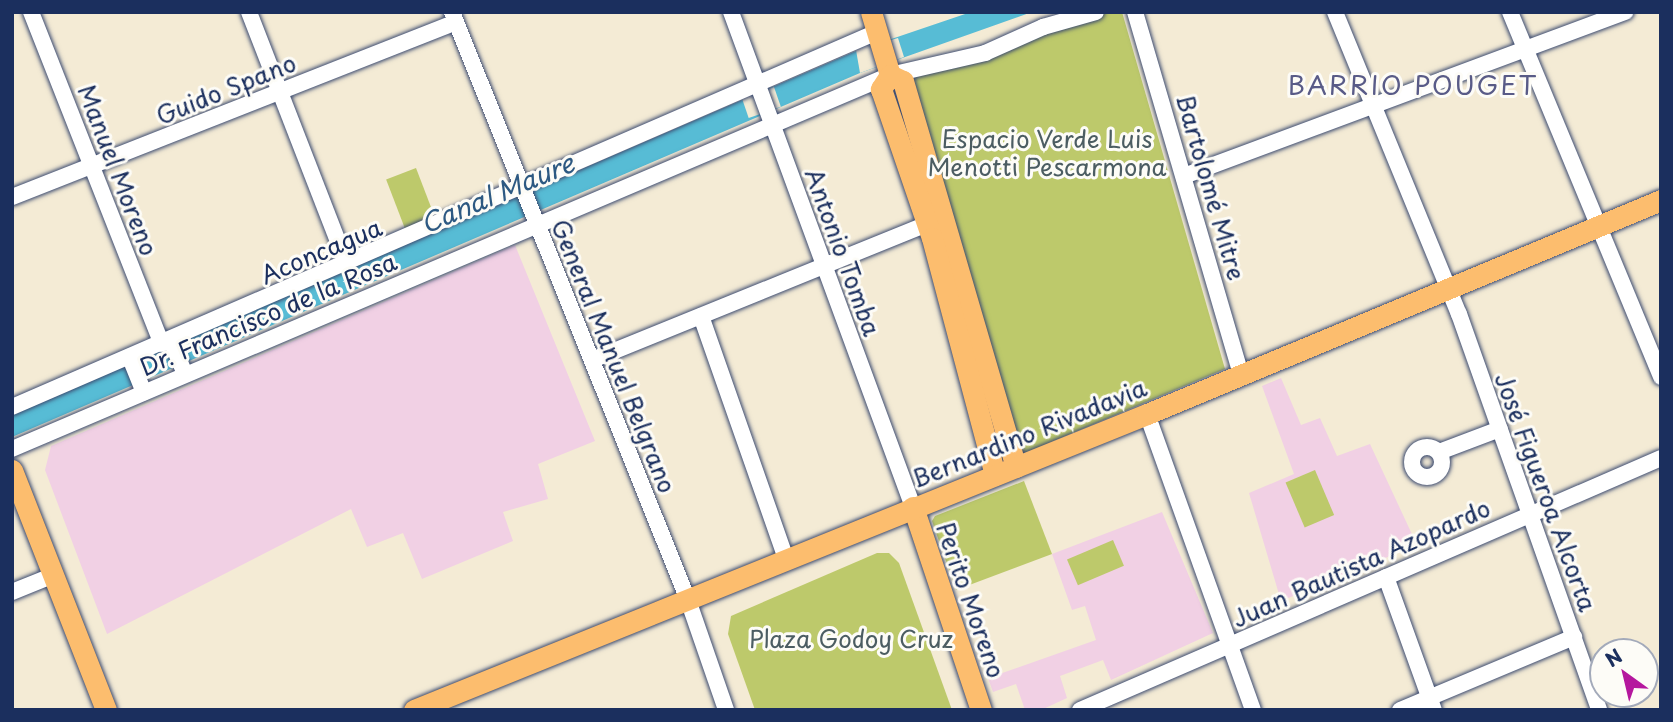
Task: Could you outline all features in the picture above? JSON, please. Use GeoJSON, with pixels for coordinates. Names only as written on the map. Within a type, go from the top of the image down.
{"type":"FeatureCollection","features":[{"type":"Feature","properties":{"kind":"main road"},"geometry":{"type":"LineString","coordinates":[[881,45],[903,81],[995,475]]}},
{"type":"Feature","properties":{"kind":"main road","name":"Bernardino Rivadavia"},"geometry":{"type":"LineString","coordinates":[[414,710],[446,704],[786,559],[1147,414],[1661,200]]}},
{"type":"Feature","properties":{"kind":"main road"},"geometry":{"type":"LineString","coordinates":[[935,221],[1016,467]]}},
{"type":"Feature","properties":{"kind":"main road"},"geometry":{"type":"LineString","coordinates":[[12,470],[106,710]]}},
{"type":"Feature","properties":{"kind":"main road","name":"Perito Moreno"},"geometry":{"type":"LineString","coordinates":[[913,508],[981,710]]}},
{"type":"Feature","properties":{"kind":"street","name":"Manuel Moreno"},"geometry":{"type":"LineString","coordinates":[[31,12],[91,166],[168,343],[183,369]]}},
{"type":"Feature","properties":{"kind":"street"},"geometry":{"type":"LineString","coordinates":[[249,12],[347,265]]}},
{"type":"Feature","properties":{"kind":"street","name":"Antonio Tomba"},"geometry":{"type":"LineString","coordinates":[[731,12],[913,508]]}},
{"type":"Feature","properties":{"kind":"street"},"geometry":{"type":"LineString","coordinates":[[881,45],[985,53],[1043,27],[1096,12]]}},
{"type":"Feature","properties":{"kind":"street","name":"Bartolomé Mitre"},"geometry":{"type":"LineString","coordinates":[[1135,12],[1241,375]]}},
{"type":"Feature","properties":{"kind":"street","name":"José Figueroa Alcorta"},"geometry":{"type":"LineString","coordinates":[[1335,12],[1449,289],[1599,710]]}},
{"type":"Feature","properties":{"kind":"street"},"geometry":{"type":"LineString","coordinates":[[1510,12],[1661,377]]}},
{"type":"Feature","properties":{"kind":"street"},"geometry":{"type":"LineString","coordinates":[[1184,176],[1626,12]]}},
{"type":"Feature","properties":{"kind":"street","name":"Guido Spano"},"geometry":{"type":"LineString","coordinates":[[12,197],[280,92],[454,17]]}},
{"type":"Feature","properties":{"kind":"street","name":"General Manuel Belgrano"},"geometry":{"type":"LineString","coordinates":[[454,17],[688,600],[726,710]]}},
{"type":"Feature","properties":{"kind":"street","name":"Aconcagua"},"geometry":{"type":"LineString","coordinates":[[12,407],[131,360],[759,89],[881,45]]}},
{"type":"Feature","properties":{"kind":"street","name":"Dr. Francisco de la Rosa"},"geometry":{"type":"LineString","coordinates":[[12,449],[183,369],[770,118],[881,45]]}},
{"type":"Feature","properties":{"kind":"street"},"geometry":{"type":"LineString","coordinates":[[592,360],[935,221]]}},
{"type":"Feature","properties":{"kind":"street"},"geometry":{"type":"LineString","coordinates":[[701,316],[786,559]]}},
{"type":"Feature","properties":{"kind":"street"},"geometry":{"type":"LineString","coordinates":[[131,360],[142,387]]}},
{"type":"Feature","properties":{"kind":"street"},"geometry":{"type":"LineString","coordinates":[[1147,414],[1253,710]]}},
{"type":"Feature","properties":{"kind":"street"},"geometry":{"type":"LineString","coordinates":[[1440,452],[1500,429]]}},
{"type":"Feature","properties":{"kind":"street","name":"Juan Bautista Azopardo"},"geometry":{"type":"LineString","coordinates":[[1080,710],[1661,458]]}},
{"type":"Feature","properties":{"kind":"street"},"geometry":{"type":"LineString","coordinates":[[12,592],[54,575]]}},
{"type":"Feature","properties":{"kind":"street"},"geometry":{"type":"LineString","coordinates":[[1386,577],[1432,703]]}},
{"type":"Feature","properties":{"kind":"street"},"geometry":{"type":"LineString","coordinates":[[1400,710],[1432,703],[1574,637]]}},
{"type":"Feature","properties":{"kind":"shaded area"},"geometry":{"type":"Polygon","coordinates":[[[515,245],[595,441],[538,464],[548,499],[503,512],[513,541],[422,579],[403,533],[367,547],[351,509],[107,634],[45,470],[51,446],[515,245]]]}},
{"type":"Feature","properties":{"kind":"shaded area"},"geometry":{"type":"Polygon","coordinates":[[[1281,378],[1301,425],[1320,418],[1337,456],[1370,444],[1417,545],[1281,601],[1249,493],[1294,474],[1262,386],[1281,378]]]}},
{"type":"Feature","properties":{"kind":"shaded area"},"geometry":{"type":"Polygon","coordinates":[[[1162,512],[1213,633],[1111,680],[1103,660],[1060,676],[1067,698],[1041,710],[1025,710],[1016,684],[993,692],[988,678],[1096,640],[1085,606],[1072,610],[1052,554],[1162,512]]]}},
{"type":"Feature","properties":{"kind":"green space","name":"Espacio Verde Luis Menotti Pescarmona"},"geometry":{"type":"Polygon","coordinates":[[[1096,12],[1122,12],[1225,369],[1020,455],[907,69],[1096,12]]]}},
{"type":"Feature","properties":{"kind":"green space"},"geometry":{"type":"Polygon","coordinates":[[[416,168],[435,217],[405,229],[386,179],[416,168]]]}},
{"type":"Feature","properties":{"kind":"green space"},"geometry":{"type":"Polygon","coordinates":[[[1315,470],[1334,515],[1305,528],[1286,483],[1315,470]]]}},
{"type":"Feature","properties":{"kind":"green space"},"geometry":{"type":"Polygon","coordinates":[[[1024,481],[1052,554],[956,590],[932,521],[935,516],[1024,481]]]}},
{"type":"Feature","properties":{"kind":"green space"},"geometry":{"type":"Polygon","coordinates":[[[1113,540],[1124,566],[1078,585],[1067,560],[1113,540]]]}},
{"type":"Feature","properties":{"kind":"green space","name":"Plaza Godoy Cruz"},"geometry":{"type":"Polygon","coordinates":[[[877,553],[889,553],[899,563],[952,710],[755,710],[728,634],[731,616],[877,553]]]}},
{"type":"Feature","properties":{"kind":"water"},"geometry":{"type":"Polygon","coordinates":[[[971,12],[1032,12],[860,73],[12,437],[12,414],[856,51],[971,12]]]}},
{"type":"Feature","properties":{"kind":"pier"},"geometry":{"type":"Polygon","coordinates":[[[898,38],[904,57],[860,73],[856,50],[898,38]]]}},
{"type":"Feature","properties":{"kind":"pier"},"geometry":{"type":"Polygon","coordinates":[[[774,87],[781,107],[749,118],[742,98],[774,87]]]}},
{"type":"Feature","properties":{"kind":"district","name":"BARRIO POUGET"},"geometry":{"type":"Point","coordinates":[1413,85]}},
{"type":"Feature","properties":{"kind":"water label","name":"Canal Maure"},"geometry":{"type":"Point","coordinates":[497,193]}}]}
